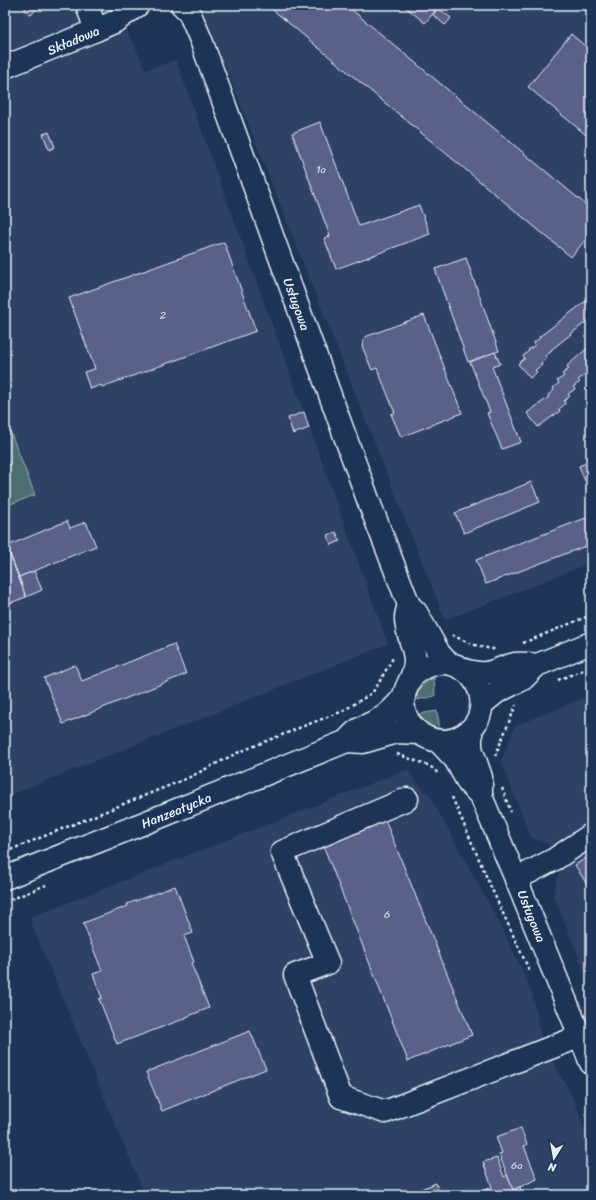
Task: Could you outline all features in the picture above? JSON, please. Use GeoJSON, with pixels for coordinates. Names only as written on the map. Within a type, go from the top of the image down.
{"type":"FeatureCollection","features":[{"type":"Feature","properties":{"kind":"street"},"geometry":{"type":"LineString","coordinates":[[87,5],[96,30]]}},
{"type":"Feature","properties":{"kind":"street","name":"Składowa"},"geometry":{"type":"LineString","coordinates":[[5,67],[114,22],[138,5]]}},
{"type":"Feature","properties":{"kind":"street","name":"Usługowa"},"geometry":{"type":"LineString","coordinates":[[182,5],[189,12],[201,40],[370,505],[409,605],[416,612],[420,637],[415,656],[414,675]]}},
{"type":"Feature","properties":{"kind":"street","name":"Usługowa"},"geometry":{"type":"LineString","coordinates":[[420,637],[439,654],[458,667]]}},
{"type":"Feature","properties":{"kind":"street"},"geometry":{"type":"LineString","coordinates":[[482,704],[497,692],[523,680],[537,665],[591,643]]}},
{"type":"Feature","properties":{"kind":"street"},"geometry":{"type":"LineString","coordinates":[[458,667],[473,678],[478,686],[482,704],[480,713],[471,729],[462,736],[450,740],[429,737],[412,726],[407,718],[404,708],[404,697],[407,686],[414,675],[424,668],[436,663],[458,667],[478,674],[486,674],[515,664],[522,663],[537,665]]}},
{"type":"Feature","properties":{"kind":"street","name":"Hanzeatycka"},"geometry":{"type":"LineString","coordinates":[[376,730],[404,697]]}},
{"type":"Feature","properties":{"kind":"street","name":"Hanzeatycka"},"geometry":{"type":"LineString","coordinates":[[5,878],[347,741],[353,732],[361,726],[376,730],[429,737]]}},
{"type":"Feature","properties":{"kind":"street","name":"Usługowa"},"geometry":{"type":"LineString","coordinates":[[471,729],[471,774]]}},
{"type":"Feature","properties":{"kind":"street","name":"Usługowa"},"geometry":{"type":"LineString","coordinates":[[429,737],[471,774],[481,777],[481,796],[586,1042],[591,1062]]}},
{"type":"Feature","properties":{"kind":"street"},"geometry":{"type":"LineString","coordinates":[[407,799],[282,852],[328,963],[295,976],[341,1097],[385,1112],[586,1042]]}},
{"type":"Feature","properties":{"kind":"street"},"geometry":{"type":"LineString","coordinates":[[516,879],[555,859],[591,835]]}},
{"type":"Feature","properties":{"kind":"path"},"geometry":{"type":"LineString","coordinates":[[516,645],[591,615]]}},
{"type":"Feature","properties":{"kind":"path"},"geometry":{"type":"LineString","coordinates":[[5,852],[188,778],[237,753],[344,711],[372,693],[397,651],[398,644],[443,629],[453,636],[476,646],[500,649]]}},
{"type":"Feature","properties":{"kind":"path"},"geometry":{"type":"LineString","coordinates":[[554,682],[591,667]]}},
{"type":"Feature","properties":{"kind":"path"},"geometry":{"type":"LineString","coordinates":[[364,699],[385,749],[430,766],[438,773],[446,784],[492,765],[518,702]]}},
{"type":"Feature","properties":{"kind":"path"},"geometry":{"type":"LineString","coordinates":[[452,796],[490,885],[532,975]]}},
{"type":"Feature","properties":{"kind":"shaded area"},"geometry":{"type":"Polygon","coordinates":[[[5,5],[111,5],[135,46],[145,70],[176,60],[388,644],[5,797],[5,5]]]}},
{"type":"Feature","properties":{"kind":"shaded area"},"geometry":{"type":"Polygon","coordinates":[[[201,5],[591,5],[591,563],[445,620],[201,5]]]}},
{"type":"Feature","properties":{"kind":"shaded area"},"geometry":{"type":"Polygon","coordinates":[[[591,695],[591,987],[553,894],[560,868],[548,844],[531,837],[501,762],[515,726],[591,695]]]}},
{"type":"Feature","properties":{"kind":"shaded area"},"geometry":{"type":"Polygon","coordinates":[[[408,769],[415,781],[430,796],[501,926],[532,992],[542,1041],[572,1096],[591,1145],[591,1195],[145,1195],[29,918],[408,769]]]}},
{"type":"Feature","properties":{"kind":"green space"},"geometry":{"type":"Polygon","coordinates":[[[5,418],[35,495],[5,506],[5,480],[9,465],[5,454],[5,418]]]}},
{"type":"Feature","properties":{"kind":"green space"},"geometry":{"type":"Polygon","coordinates":[[[434,678],[435,696],[416,700],[422,687],[434,678]]]}},
{"type":"Feature","properties":{"kind":"green space"},"geometry":{"type":"Polygon","coordinates":[[[437,711],[440,729],[427,725],[419,714],[437,711]]]}},
{"type":"Feature","properties":{"kind":"building"},"geometry":{"type":"Polygon","coordinates":[[[28,5],[40,5],[31,15],[24,10],[28,5]]]}},
{"type":"Feature","properties":{"kind":"building"},"geometry":{"type":"Polygon","coordinates":[[[267,5],[346,5],[591,209],[591,233],[571,257],[267,5]]]}},
{"type":"Feature","properties":{"kind":"building"},"geometry":{"type":"Polygon","coordinates":[[[403,5],[440,5],[425,23],[403,5]]]}},
{"type":"Feature","properties":{"kind":"building"},"geometry":{"type":"Polygon","coordinates":[[[438,8],[451,18],[445,25],[433,15],[438,8]]]}},
{"type":"Feature","properties":{"kind":"building"},"geometry":{"type":"Polygon","coordinates":[[[571,34],[591,51],[591,139],[528,87],[571,34]]]}},
{"type":"Feature","properties":{"kind":"building"},"geometry":{"type":"Polygon","coordinates":[[[320,122],[359,226],[419,205],[430,234],[336,269],[324,238],[330,236],[292,133],[320,122]]]}},
{"type":"Feature","properties":{"kind":"building"},"geometry":{"type":"Polygon","coordinates":[[[49,132],[55,147],[49,150],[43,134],[49,132]]]}},
{"type":"Feature","properties":{"kind":"building"},"geometry":{"type":"Polygon","coordinates":[[[224,242],[256,331],[102,387],[101,385],[90,389],[84,372],[95,369],[69,298],[224,242]]]}},
{"type":"Feature","properties":{"kind":"building"},"geometry":{"type":"Polygon","coordinates":[[[466,258],[499,351],[468,362],[435,269],[466,258]]]}},
{"type":"Feature","properties":{"kind":"building"},"geometry":{"type":"Polygon","coordinates":[[[591,297],[591,318],[551,350],[552,351],[545,356],[547,358],[541,363],[542,365],[535,370],[537,372],[530,378],[518,364],[525,358],[523,356],[535,345],[533,343],[540,338],[539,337],[591,297]]]}},
{"type":"Feature","properties":{"kind":"building"},"geometry":{"type":"Polygon","coordinates":[[[424,315],[462,413],[401,437],[391,414],[395,413],[377,368],[372,370],[362,346],[365,337],[424,315]]]}},
{"type":"Feature","properties":{"kind":"building"},"geometry":{"type":"Polygon","coordinates":[[[591,345],[591,370],[578,380],[580,382],[573,387],[575,389],[568,394],[570,396],[564,401],[565,404],[559,409],[560,411],[538,427],[527,413],[549,397],[548,395],[554,390],[553,388],[559,383],[557,381],[564,376],[562,374],[569,369],[567,366],[591,345]]]}},
{"type":"Feature","properties":{"kind":"building"},"geometry":{"type":"Polygon","coordinates":[[[495,352],[500,364],[492,367],[521,442],[502,449],[487,413],[490,412],[470,362],[495,352]]]}},
{"type":"Feature","properties":{"kind":"building"},"geometry":{"type":"Polygon","coordinates":[[[304,412],[309,428],[293,434],[288,418],[304,412]]]}},
{"type":"Feature","properties":{"kind":"building"},"geometry":{"type":"Polygon","coordinates":[[[591,461],[591,479],[585,481],[579,466],[591,461]]]}},
{"type":"Feature","properties":{"kind":"building"},"geometry":{"type":"Polygon","coordinates":[[[531,482],[540,502],[464,533],[455,513],[531,482]]]}},
{"type":"Feature","properties":{"kind":"building"},"geometry":{"type":"Polygon","coordinates":[[[591,516],[591,544],[486,584],[476,560],[591,516]]]}},
{"type":"Feature","properties":{"kind":"building"},"geometry":{"type":"Polygon","coordinates":[[[67,521],[70,528],[86,522],[96,546],[19,577],[7,546],[67,521]]]}},
{"type":"Feature","properties":{"kind":"building"},"geometry":{"type":"Polygon","coordinates":[[[336,532],[340,541],[331,545],[328,535],[336,532]]]}},
{"type":"Feature","properties":{"kind":"building"},"geometry":{"type":"Polygon","coordinates":[[[5,542],[26,597],[5,605],[5,542]]]}},
{"type":"Feature","properties":{"kind":"building"},"geometry":{"type":"Polygon","coordinates":[[[34,571],[42,590],[26,597],[19,577],[34,571]]]}},
{"type":"Feature","properties":{"kind":"building"},"geometry":{"type":"Polygon","coordinates":[[[174,644],[186,674],[63,724],[44,678],[75,665],[82,681],[174,644]]]}},
{"type":"Feature","properties":{"kind":"building"},"geometry":{"type":"Polygon","coordinates":[[[385,820],[472,1035],[408,1061],[323,845],[385,820]]]}},
{"type":"Feature","properties":{"kind":"building"},"geometry":{"type":"Polygon","coordinates":[[[591,855],[591,891],[575,865],[591,855]]]}},
{"type":"Feature","properties":{"kind":"building"},"geometry":{"type":"Polygon","coordinates":[[[175,886],[193,933],[184,936],[194,962],[191,963],[209,1008],[117,1044],[99,999],[102,998],[93,974],[102,971],[83,923],[128,906],[127,904],[175,886]]]}},
{"type":"Feature","properties":{"kind":"building"},"geometry":{"type":"Polygon","coordinates":[[[250,1031],[266,1069],[162,1111],[146,1072],[250,1031]]]}},
{"type":"Feature","properties":{"kind":"building"},"geometry":{"type":"Polygon","coordinates":[[[521,1128],[527,1145],[524,1146],[537,1179],[513,1190],[499,1154],[502,1153],[496,1137],[521,1128]]]}},
{"type":"Feature","properties":{"kind":"building"},"geometry":{"type":"Polygon","coordinates":[[[497,1158],[504,1177],[507,1175],[513,1190],[520,1187],[523,1195],[474,1195],[492,1187],[483,1162],[497,1158]]]}},
{"type":"Feature","properties":{"kind":"building"},"geometry":{"type":"Polygon","coordinates":[[[436,1183],[440,1195],[406,1195],[436,1183]]]}}]}
